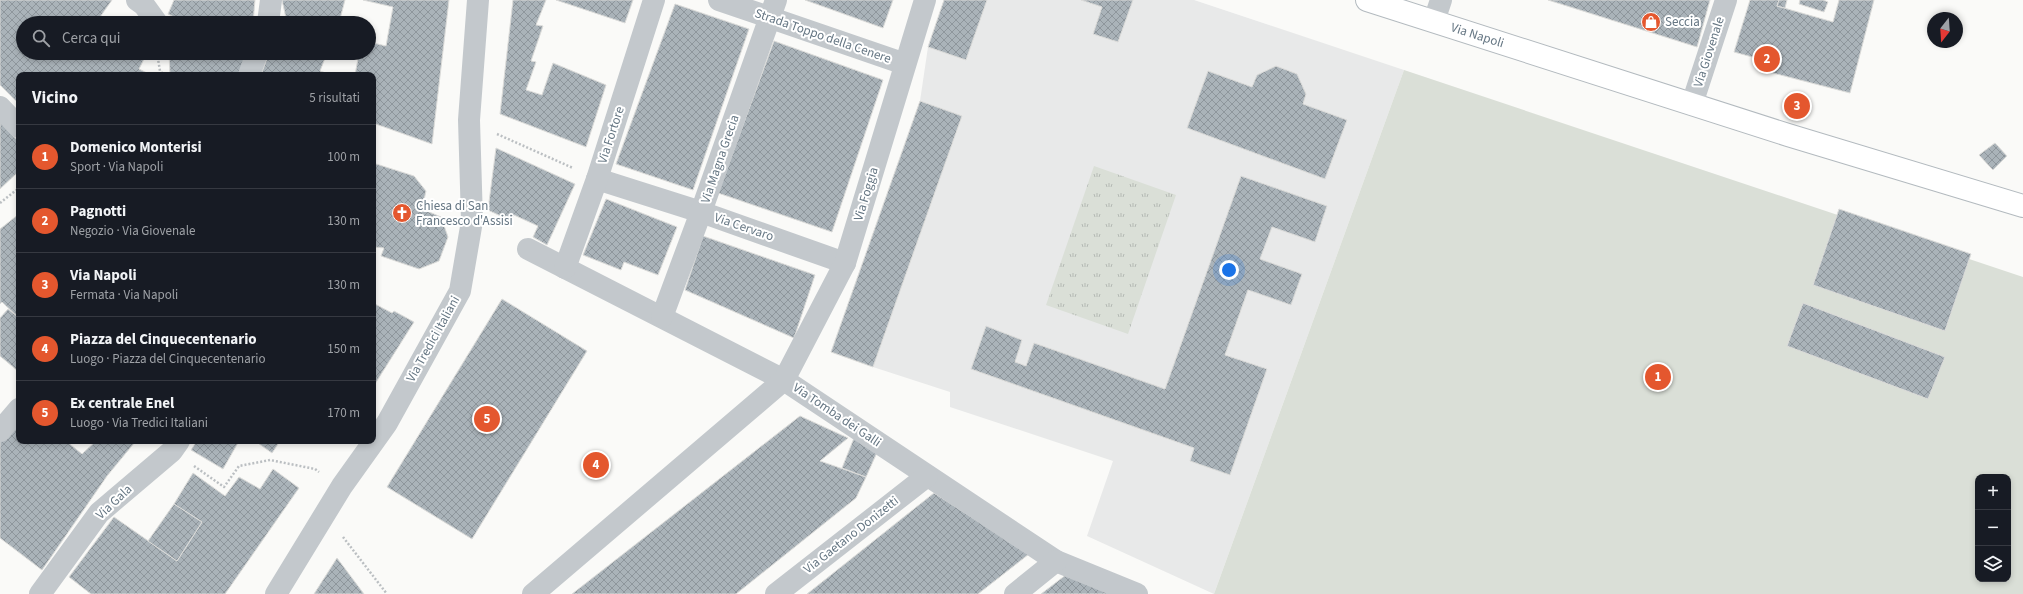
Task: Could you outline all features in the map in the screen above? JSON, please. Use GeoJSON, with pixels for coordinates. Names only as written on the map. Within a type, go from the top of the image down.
{"type":"FeatureCollection","features":[{"type":"Feature","properties":{"kind":"street"},"geometry":{"type":"LineString","coordinates":[[269,16],[271,0]]}},
{"type":"Feature","properties":{"kind":"street","name":"Via Tredici Italiani"},"geometry":{"type":"LineString","coordinates":[[376,438],[387,423],[460,291],[472,221],[469,120],[478,0]]}},
{"type":"Feature","properties":{"kind":"street","name":"Via Fortore"},"geometry":{"type":"LineString","coordinates":[[566,268],[588,175],[654,0]]}},
{"type":"Feature","properties":{"kind":"street","name":"Strada Toppo della Cenere"},"geometry":{"type":"LineString","coordinates":[[719,0],[773,9],[905,64]]}},
{"type":"Feature","properties":{"kind":"street","name":"Via Foggia"},"geometry":{"type":"LineString","coordinates":[[784,380],[845,263],[925,0]]}},
{"type":"Feature","properties":{"kind":"street","name":"Via Napoli"},"geometry":{"type":"LineString","coordinates":[[1367,0],[1692,104],[2023,206]]}},
{"type":"Feature","properties":{"kind":"street"},"geometry":{"type":"LineString","coordinates":[[1434,21],[1441,0]]}},
{"type":"Feature","properties":{"kind":"street","name":"Via Giovenale"},"geometry":{"type":"LineString","coordinates":[[1692,104],[1726,0]]}},
{"type":"Feature","properties":{"kind":"street"},"geometry":{"type":"LineString","coordinates":[[143,2],[152,16]]}},
{"type":"Feature","properties":{"kind":"street","name":"Via Magna Grecia"},"geometry":{"type":"LineString","coordinates":[[662,317],[773,9]]}},
{"type":"Feature","properties":{"kind":"street"},"geometry":{"type":"LineString","coordinates":[[250,72],[254,60]]}},
{"type":"Feature","properties":{"kind":"street"},"geometry":{"type":"LineString","coordinates":[[0,107],[16,124]]}},
{"type":"Feature","properties":{"kind":"street","name":"Via Cervaro"},"geometry":{"type":"LineString","coordinates":[[588,175],[701,212],[845,263]]}},
{"type":"Feature","properties":{"kind":"street","name":"Via Tomba dei Galli"},"geometry":{"type":"LineString","coordinates":[[528,249],[784,380],[1056,561],[1137,594]]}},
{"type":"Feature","properties":{"kind":"street"},"geometry":{"type":"LineString","coordinates":[[534,594],[784,380]]}},
{"type":"Feature","properties":{"kind":"street"},"geometry":{"type":"LineString","coordinates":[[0,431],[16,412]]}},
{"type":"Feature","properties":{"kind":"street","name":"Via Tredici Italiani"},"geometry":{"type":"LineString","coordinates":[[276,594],[342,486],[372,444]]}},
{"type":"Feature","properties":{"kind":"street","name":"Via Gala"},"geometry":{"type":"LineString","coordinates":[[40,594],[100,513],[176,446]]}},
{"type":"Feature","properties":{"kind":"street","name":"Via Gaetano Donizetti"},"geometry":{"type":"LineString","coordinates":[[776,594],[927,476]]}},
{"type":"Feature","properties":{"kind":"street"},"geometry":{"type":"LineString","coordinates":[[1015,594],[1056,561]]}},
{"type":"Feature","properties":{"kind":"path"},"geometry":{"type":"LineString","coordinates":[[158,60],[161,72]]}},
{"type":"Feature","properties":{"kind":"path"},"geometry":{"type":"LineString","coordinates":[[497,134],[588,175]]}},
{"type":"Feature","properties":{"kind":"path"},"geometry":{"type":"LineString","coordinates":[[0,203],[16,190]]}},
{"type":"Feature","properties":{"kind":"path"},"geometry":{"type":"LineString","coordinates":[[176,446],[224,487],[239,466],[270,460],[314,469]]}},
{"type":"Feature","properties":{"kind":"path"},"geometry":{"type":"LineString","coordinates":[[345,540],[387,594]]}},
{"type":"Feature","properties":{"kind":"shaded area"},"geometry":{"type":"Polygon","coordinates":[[[944,0],[1194,0],[1404,70],[1214,594],[1087,536],[1113,461],[950,407],[950,392],[873,367],[962,117],[920,101],[928,47],[944,0]]]}},
{"type":"Feature","properties":{"kind":"green space"},"geometry":{"type":"Polygon","coordinates":[[[1404,70],[2023,277],[2023,594],[1214,594],[1404,70]]]}},
{"type":"Feature","properties":{"kind":"green space"},"geometry":{"type":"Polygon","coordinates":[[[1094,166],[1176,195],[1128,334],[1046,305],[1094,166]]]}},
{"type":"Feature","properties":{"kind":"building"},"geometry":{"type":"Polygon","coordinates":[[[0,0],[112,0],[101,16],[16,16],[16,60],[144,60],[139,69],[145,72],[16,72],[16,101],[0,85],[0,0]]]}},
{"type":"Feature","properties":{"kind":"building"},"geometry":{"type":"Polygon","coordinates":[[[174,0],[255,0],[254,16],[172,16],[168,14],[174,0]]]}},
{"type":"Feature","properties":{"kind":"building"},"geometry":{"type":"Polygon","coordinates":[[[282,0],[345,0],[341,16],[286,16],[282,0]]]}},
{"type":"Feature","properties":{"kind":"building"},"geometry":{"type":"Polygon","coordinates":[[[363,0],[449,0],[432,144],[376,124],[376,72],[356,72],[358,60],[376,60],[376,44],[386,46],[393,7],[363,0]]]}},
{"type":"Feature","properties":{"kind":"building"},"geometry":{"type":"Polygon","coordinates":[[[513,0],[546,0],[536,25],[543,26],[531,61],[536,62],[526,90],[542,95],[553,63],[606,85],[586,147],[500,114],[513,0]]]}},
{"type":"Feature","properties":{"kind":"building"},"geometry":{"type":"Polygon","coordinates":[[[556,0],[633,0],[625,23],[556,0]]]}},
{"type":"Feature","properties":{"kind":"building"},"geometry":{"type":"Polygon","coordinates":[[[805,0],[893,0],[883,28],[805,0]]]}},
{"type":"Feature","properties":{"kind":"building"},"geometry":{"type":"Polygon","coordinates":[[[944,0],[987,0],[966,60],[928,47],[944,0]]]}},
{"type":"Feature","properties":{"kind":"building"},"geometry":{"type":"Polygon","coordinates":[[[1081,0],[1133,0],[1118,42],[1093,34],[1102,7],[1081,0]]]}},
{"type":"Feature","properties":{"kind":"building"},"geometry":{"type":"Polygon","coordinates":[[[1548,0],[1710,0],[1697,47],[1548,0]]]}},
{"type":"Feature","properties":{"kind":"building"},"geometry":{"type":"Polygon","coordinates":[[[1750,0],[1779,0],[1777,6],[1833,22],[1839,0],[1874,0],[1850,93],[1769,72],[1760,58],[1734,52],[1750,0]]]}},
{"type":"Feature","properties":{"kind":"building"},"geometry":{"type":"Polygon","coordinates":[[[1779,0],[1787,0],[1785,8],[1777,6],[1779,0]]]}},
{"type":"Feature","properties":{"kind":"building"},"geometry":{"type":"Polygon","coordinates":[[[1800,0],[1823,0],[1828,2],[1824,12],[1799,4],[1800,0]]]}},
{"type":"Feature","properties":{"kind":"building"},"geometry":{"type":"Polygon","coordinates":[[[675,4],[749,29],[693,190],[616,164],[675,4]]]}},
{"type":"Feature","properties":{"kind":"building"},"geometry":{"type":"Polygon","coordinates":[[[774,41],[883,80],[832,232],[718,193],[774,41]]]}},
{"type":"Feature","properties":{"kind":"building"},"geometry":{"type":"Polygon","coordinates":[[[169,60],[245,60],[241,72],[170,72],[169,60]]]}},
{"type":"Feature","properties":{"kind":"building"},"geometry":{"type":"Polygon","coordinates":[[[266,60],[324,60],[320,71],[323,72],[262,72],[266,60]]]}},
{"type":"Feature","properties":{"kind":"building"},"geometry":{"type":"Polygon","coordinates":[[[1276,66],[1297,74],[1306,94],[1303,104],[1347,120],[1325,179],[1187,128],[1208,71],[1252,87],[1257,75],[1276,66]]]}},
{"type":"Feature","properties":{"kind":"building"},"geometry":{"type":"Polygon","coordinates":[[[920,101],[962,116],[873,367],[831,352],[920,101]]]}},
{"type":"Feature","properties":{"kind":"building"},"geometry":{"type":"Polygon","coordinates":[[[0,122],[16,139],[16,174],[0,189],[0,122]]]}},
{"type":"Feature","properties":{"kind":"building"},"geometry":{"type":"Polygon","coordinates":[[[1995,143],[2007,156],[1993,170],[1979,155],[1995,143]]]}},
{"type":"Feature","properties":{"kind":"building"},"geometry":{"type":"Polygon","coordinates":[[[496,148],[575,184],[547,245],[533,237],[538,226],[514,215],[511,221],[488,210],[496,148]]]}},
{"type":"Feature","properties":{"kind":"building","name":"Chiesa di San Francesco d'Assisi"},"geometry":{"type":"Polygon","coordinates":[[[376,164],[414,176],[426,191],[422,209],[441,217],[448,237],[439,261],[419,269],[381,256],[384,248],[376,247],[376,164]]]}},
{"type":"Feature","properties":{"kind":"building"},"geometry":{"type":"Polygon","coordinates":[[[1241,176],[1327,206],[1315,242],[1272,227],[1260,259],[1302,274],[1291,305],[1248,290],[1225,355],[1267,369],[1230,475],[1190,461],[1194,448],[971,369],[986,326],[1022,340],[1015,362],[1026,366],[1034,343],[1165,389],[1241,176]]]}},
{"type":"Feature","properties":{"kind":"building"},"geometry":{"type":"Polygon","coordinates":[[[606,199],[677,227],[658,275],[624,262],[621,270],[583,255],[606,199]]]}},
{"type":"Feature","properties":{"kind":"building"},"geometry":{"type":"Polygon","coordinates":[[[1839,209],[1971,254],[1945,331],[1813,285],[1839,209]]]}},
{"type":"Feature","properties":{"kind":"building"},"geometry":{"type":"Polygon","coordinates":[[[16,216],[16,315],[2,302],[0,304],[0,229],[16,216]]]}},
{"type":"Feature","properties":{"kind":"building"},"geometry":{"type":"Polygon","coordinates":[[[703,236],[815,275],[794,338],[685,290],[703,236]]]}},
{"type":"Feature","properties":{"kind":"building"},"geometry":{"type":"Polygon","coordinates":[[[502,299],[587,351],[472,539],[387,487],[502,299]]]}},
{"type":"Feature","properties":{"kind":"building"},"geometry":{"type":"Polygon","coordinates":[[[1803,303],[1945,357],[1928,399],[1787,346],[1803,303]]]}},
{"type":"Feature","properties":{"kind":"building"},"geometry":{"type":"Polygon","coordinates":[[[376,305],[392,313],[394,311],[414,322],[376,382],[376,305]]]}},
{"type":"Feature","properties":{"kind":"building"},"geometry":{"type":"Polygon","coordinates":[[[8,309],[16,316],[16,369],[0,356],[0,318],[8,309]]]}},
{"type":"Feature","properties":{"kind":"building"},"geometry":{"type":"Polygon","coordinates":[[[800,416],[848,438],[820,461],[866,477],[856,498],[736,594],[572,594],[800,416]]]}},
{"type":"Feature","properties":{"kind":"building"},"geometry":{"type":"Polygon","coordinates":[[[16,422],[16,444],[70,444],[82,454],[93,444],[133,444],[107,476],[42,570],[0,538],[0,439],[16,422]]]}},
{"type":"Feature","properties":{"kind":"building"},"geometry":{"type":"Polygon","coordinates":[[[854,438],[879,448],[866,477],[842,468],[854,438]]]}},
{"type":"Feature","properties":{"kind":"building"},"geometry":{"type":"Polygon","coordinates":[[[195,444],[237,444],[223,469],[191,450],[195,444]]]}},
{"type":"Feature","properties":{"kind":"building"},"geometry":{"type":"Polygon","coordinates":[[[259,444],[278,444],[272,453],[259,444]]]}},
{"type":"Feature","properties":{"kind":"building"},"geometry":{"type":"Polygon","coordinates":[[[273,469],[299,488],[225,594],[91,594],[69,577],[114,517],[177,561],[202,522],[174,504],[193,473],[225,496],[239,477],[260,489],[273,469]]]}},
{"type":"Feature","properties":{"kind":"building"},"geometry":{"type":"Polygon","coordinates":[[[934,493],[1029,554],[978,594],[807,594],[934,493]]]}},
{"type":"Feature","properties":{"kind":"building"},"geometry":{"type":"Polygon","coordinates":[[[174,504],[202,522],[177,561],[148,541],[174,504]]]}},
{"type":"Feature","properties":{"kind":"building"},"geometry":{"type":"Polygon","coordinates":[[[337,558],[364,594],[314,594],[337,558]]]}},
{"type":"Feature","properties":{"kind":"building"},"geometry":{"type":"Polygon","coordinates":[[[1071,571],[1115,594],[1041,594],[1071,571]]]}},
{"type":"Feature","properties":{"kind":"place","name":"Seccia"},"geometry":{"type":"Point","coordinates":[1651,22]}},
{"type":"Feature","properties":{"kind":"place","name":"Pagnotti"},"geometry":{"type":"Point","coordinates":[1767,59]}},
{"type":"Feature","properties":{"kind":"place","name":"Via Napoli"},"geometry":{"type":"Point","coordinates":[1797,106]}},
{"type":"Feature","properties":{"kind":"place","name":"Chiesa di San Francesco d'Assisi"},"geometry":{"type":"Point","coordinates":[402,213]}},
{"type":"Feature","properties":{"kind":"place","name":"Domenico Monterisi"},"geometry":{"type":"Point","coordinates":[1658,377]}},
{"type":"Feature","properties":{"kind":"place","name":"Ex centrale Enel"},"geometry":{"type":"Point","coordinates":[487,419]}},
{"type":"Feature","properties":{"kind":"place","name":"Piazza del Cinquecentenario"},"geometry":{"type":"Point","coordinates":[596,465]}}]}
